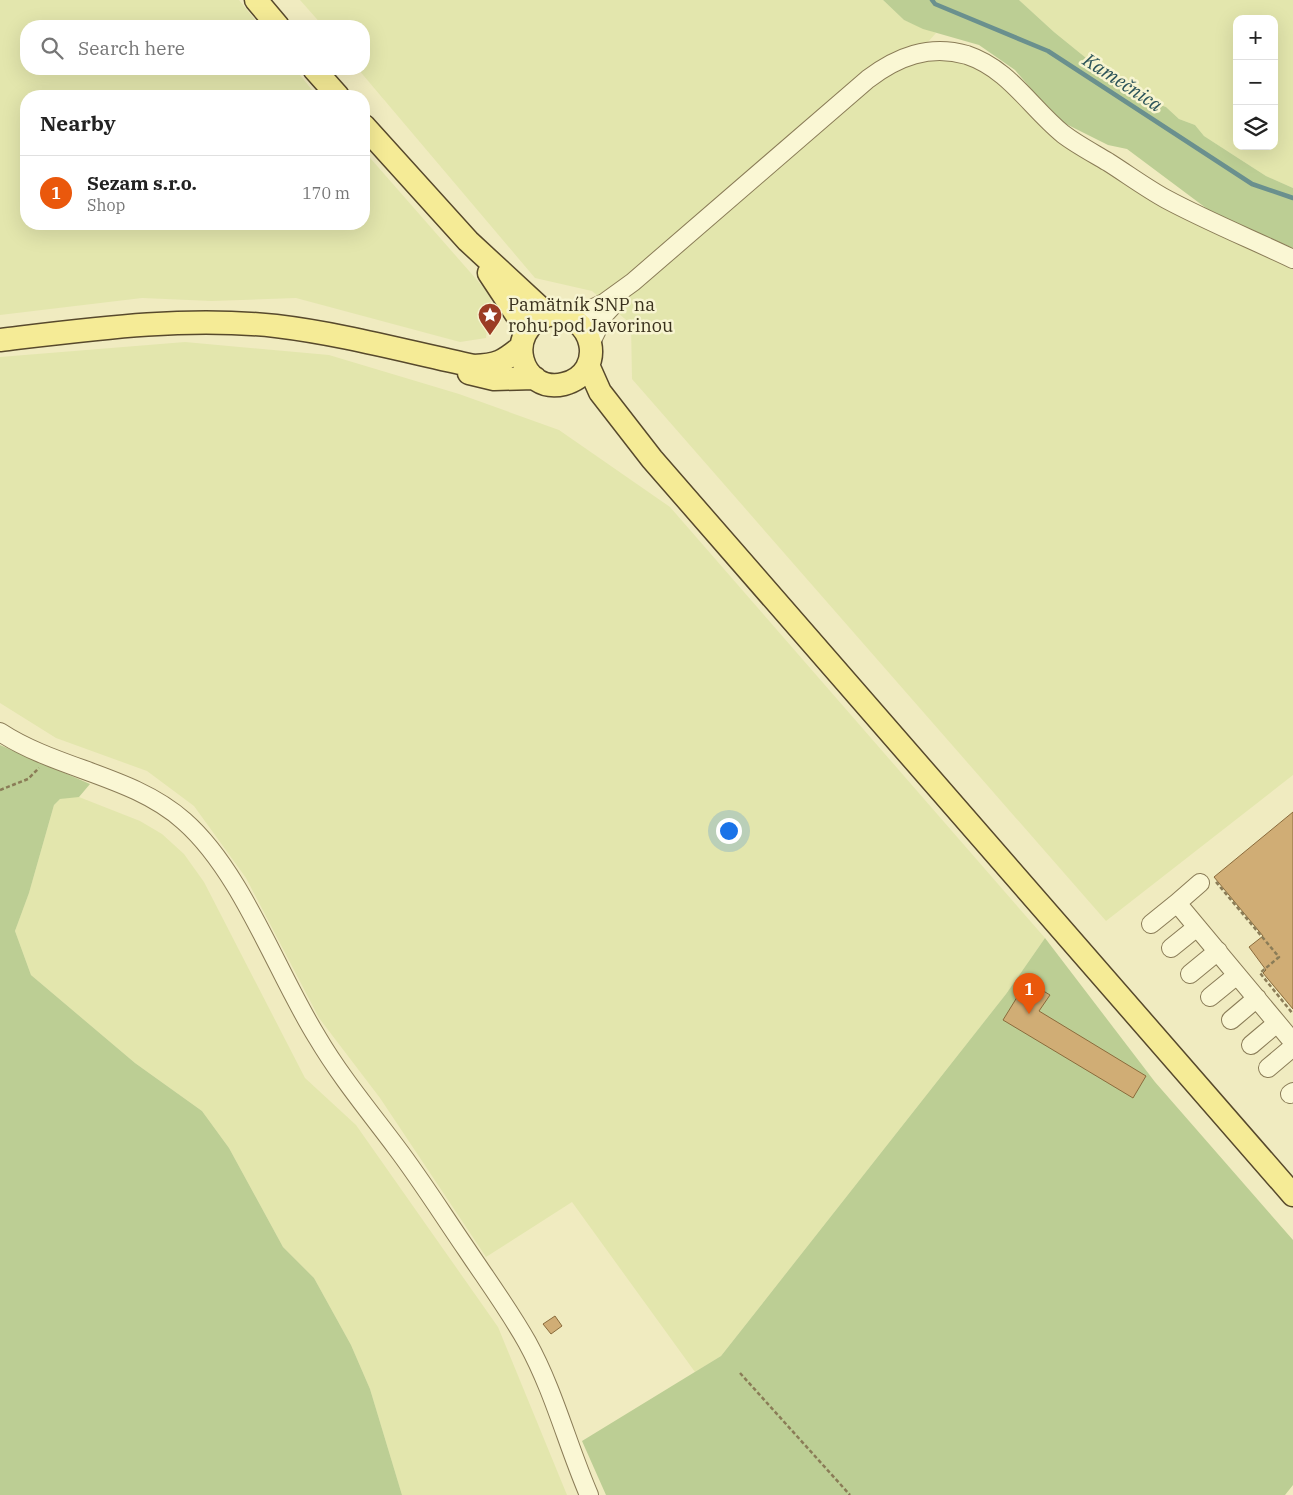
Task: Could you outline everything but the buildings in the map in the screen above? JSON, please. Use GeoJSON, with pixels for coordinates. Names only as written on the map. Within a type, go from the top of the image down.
{"type":"FeatureCollection","features":[{"type":"Feature","properties":{"kind":"main road"},"geometry":{"type":"LineString","coordinates":[[256,0],[273,20]]}},
{"type":"Feature","properties":{"kind":"main road"},"geometry":{"type":"LineString","coordinates":[[319,75],[333,90]]}},
{"type":"Feature","properties":{"kind":"main road"},"geometry":{"type":"LineString","coordinates":[[370,133],[468,241],[548,315]]}},
{"type":"Feature","properties":{"kind":"main road"},"geometry":{"type":"LineString","coordinates":[[468,241],[520,320],[523,340],[522,359],[534,378]]}},
{"type":"Feature","properties":{"kind":"main road"},"geometry":{"type":"LineString","coordinates":[[0,340],[126,326],[220,323],[301,330],[360,340],[474,366],[492,365],[506,360],[523,340],[534,322],[548,315],[556,314],[572,318],[584,328],[591,342],[588,365],[574,380],[564,384],[549,384],[534,378],[500,379],[483,377],[409,352]]}},
{"type":"Feature","properties":{"kind":"main road"},"geometry":{"type":"LineString","coordinates":[[588,365],[600,392],[652,459],[901,746],[1087,956],[1293,1195]]}},
{"type":"Feature","properties":{"kind":"main road"},"geometry":{"type":"LineString","coordinates":[[564,384],[594,402],[652,459]]}},
{"type":"Feature","properties":{"kind":"street"},"geometry":{"type":"LineString","coordinates":[[572,318],[604,303],[633,282],[889,63],[926,51],[948,52],[986,63],[1000,71],[1063,134],[1165,199],[1293,259]]}},
{"type":"Feature","properties":{"kind":"street"},"geometry":{"type":"LineString","coordinates":[[591,342],[605,314],[633,282]]}},
{"type":"Feature","properties":{"kind":"street"},"geometry":{"type":"LineString","coordinates":[[0,732],[46,756],[130,789],[163,806],[185,821],[209,847],[243,900],[310,1027],[331,1060],[409,1165],[527,1342],[556,1403],[589,1495]]}},
{"type":"Feature","properties":{"kind":"street"},"geometry":{"type":"LineString","coordinates":[[1151,924],[1208,882]]}},
{"type":"Feature","properties":{"kind":"street"},"geometry":{"type":"LineString","coordinates":[[1177,903],[1293,1042]]}},
{"type":"Feature","properties":{"kind":"street"},"geometry":{"type":"LineString","coordinates":[[1171,948],[1197,927]]}},
{"type":"Feature","properties":{"kind":"street"},"geometry":{"type":"LineString","coordinates":[[1190,974],[1218,951]]}},
{"type":"Feature","properties":{"kind":"street"},"geometry":{"type":"LineString","coordinates":[[1210,997],[1237,975]]}},
{"type":"Feature","properties":{"kind":"street"},"geometry":{"type":"LineString","coordinates":[[1231,1020],[1256,998]]}},
{"type":"Feature","properties":{"kind":"street"},"geometry":{"type":"LineString","coordinates":[[1250,1044],[1277,1023]]}},
{"type":"Feature","properties":{"kind":"street"},"geometry":{"type":"LineString","coordinates":[[1268,1068],[1293,1047]]}},
{"type":"Feature","properties":{"kind":"path"},"geometry":{"type":"LineString","coordinates":[[0,790],[28,779],[39,768],[46,756]]}},
{"type":"Feature","properties":{"kind":"path"},"geometry":{"type":"LineString","coordinates":[[1208,882],[1278,957],[1260,973],[1293,1014]]}},
{"type":"Feature","properties":{"kind":"path"},"geometry":{"type":"LineString","coordinates":[[740,1373],[850,1495]]}},
{"type":"Feature","properties":{"kind":"green space"},"geometry":{"type":"Polygon","coordinates":[[[0,0],[239,0],[255,20],[20,20],[20,75],[300,75],[312,90],[20,90],[20,230],[370,230],[370,158],[491,296],[486,338],[460,342],[296,298],[212,301],[142,298],[0,315],[0,0]]]}},
{"type":"Feature","properties":{"kind":"green space"},"geometry":{"type":"Polygon","coordinates":[[[300,0],[883,0],[904,20],[936,33],[928,42],[922,44],[933,59],[959,62],[986,72],[1003,87],[1293,268],[1293,775],[1106,921],[632,379],[631,324],[592,291],[535,278],[363,75],[370,75],[370,20],[318,20],[300,0]]]}},
{"type":"Feature","properties":{"kind":"green space"},"geometry":{"type":"Polygon","coordinates":[[[883,0],[1019,0],[1091,62],[1152,102],[1166,107],[1179,119],[1195,125],[1204,136],[1266,176],[1293,188],[1293,248],[1214,214],[1127,149],[1108,145],[1058,120],[1015,70],[979,45],[923,29],[904,20],[883,0]]]}},
{"type":"Feature","properties":{"kind":"green space"},"geometry":{"type":"Polygon","coordinates":[[[1019,0],[1293,0],[1293,188],[1266,176],[1204,136],[1195,125],[1179,119],[1166,107],[1152,102],[1091,62],[1019,0]]]}},
{"type":"Feature","properties":{"kind":"green space"},"geometry":{"type":"Polygon","coordinates":[[[185,342],[329,355],[459,394],[559,430],[670,507],[1045,938],[1006,994],[721,1356],[695,1372],[572,1202],[486,1257],[380,1098],[319,1018],[246,878],[194,806],[147,771],[56,738],[0,703],[0,357],[185,342]]]}},
{"type":"Feature","properties":{"kind":"green space"},"geometry":{"type":"Polygon","coordinates":[[[0,745],[90,784],[79,797],[60,799],[54,805],[29,893],[15,931],[31,975],[135,1063],[202,1111],[229,1148],[283,1247],[314,1278],[351,1345],[370,1389],[402,1495],[0,1495],[0,745]]]}},
{"type":"Feature","properties":{"kind":"green space"},"geometry":{"type":"Polygon","coordinates":[[[79,797],[140,821],[162,834],[184,854],[204,882],[305,1078],[356,1125],[498,1327],[567,1495],[402,1495],[370,1389],[351,1345],[314,1278],[283,1247],[229,1148],[202,1111],[135,1063],[31,975],[15,931],[29,893],[54,805],[60,799],[79,797]]]}},
{"type":"Feature","properties":{"kind":"green space"},"geometry":{"type":"Polygon","coordinates":[[[1045,938],[1155,1082],[1293,1240],[1293,1485],[1285,1495],[606,1495],[582,1441],[721,1356],[1006,994],[1045,938]]]}},
{"type":"Feature","properties":{"kind":"waterway","name":"Kamečnica"},"geometry":{"type":"LineString","coordinates":[[932,0],[935,4],[1048,51],[1252,184],[1293,198]]}},
{"type":"Feature","properties":{"kind":"place","name":"Pamätník SNP na rohu pod Javorinou"},"geometry":{"type":"Point","coordinates":[490,336]}},
{"type":"Feature","properties":{"kind":"place","name":"Sezam s.r.o."},"geometry":{"type":"Point","coordinates":[1029,1014]}}]}
